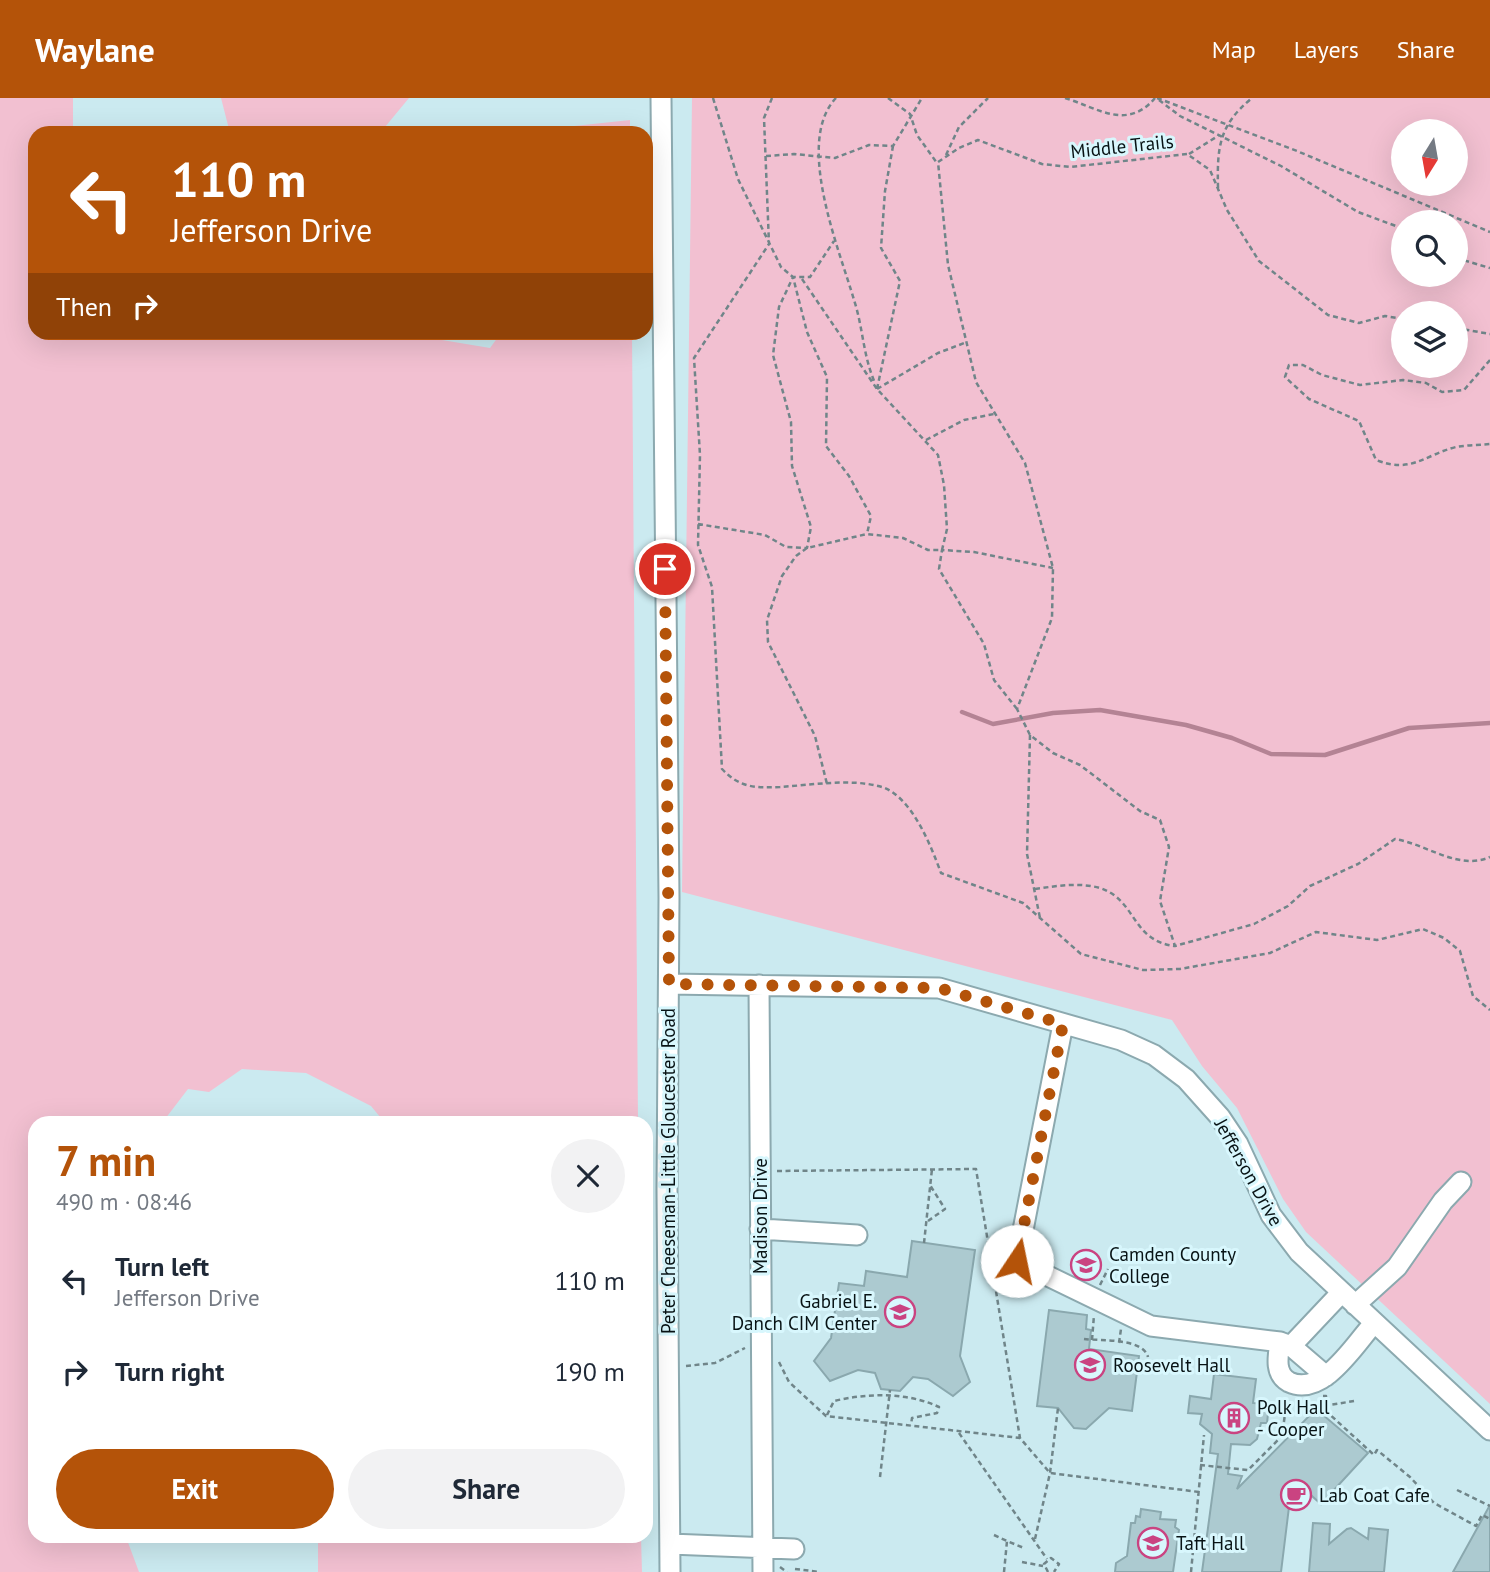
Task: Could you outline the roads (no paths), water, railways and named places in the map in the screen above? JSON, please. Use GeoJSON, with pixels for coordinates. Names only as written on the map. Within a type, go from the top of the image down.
{"type":"FeatureCollection","features":[{"type":"Feature","properties":{"kind":"street","name":"Peter Cheeseman-Little Gloucester Road"},"geometry":{"type":"LineString","coordinates":[[662,98],[669,984],[667,1202],[670,1572]]}},
{"type":"Feature","properties":{"kind":"street","name":"Jefferson Drive"},"geometry":{"type":"LineString","coordinates":[[669,984],[939,988],[1138,1046],[1186,1079],[1230,1132],[1260,1196],[1284,1235],[1348,1299],[1490,1430]]}},
{"type":"Feature","properties":{"kind":"street","name":"Madison Drive"},"geometry":{"type":"LineString","coordinates":[[759,985],[762,1572]]}},
{"type":"Feature","properties":{"kind":"street"},"geometry":{"type":"LineString","coordinates":[[1063,1024],[1017,1261],[1151,1326],[1285,1344],[1326,1377]]}},
{"type":"Feature","properties":{"kind":"street"},"geometry":{"type":"LineString","coordinates":[[1374,1323],[1326,1377],[1305,1384],[1288,1381],[1278,1366],[1285,1344],[1397,1267],[1443,1201],[1461,1182]]}},
{"type":"Feature","properties":{"kind":"street"},"geometry":{"type":"LineString","coordinates":[[760,1229],[857,1235]]}},
{"type":"Feature","properties":{"kind":"street"},"geometry":{"type":"LineString","coordinates":[[670,1544],[762,1546],[794,1559]]}},
{"type":"Feature","properties":{"kind":"waterway"},"geometry":{"type":"LineString","coordinates":[[962,712],[993,724],[1053,713],[1100,710],[1186,725],[1232,738],[1271,754],[1325,755],[1409,728],[1490,723]]}},
{"type":"Feature","properties":{"kind":"place","name":"Camden County College"},"geometry":{"type":"Point","coordinates":[1086,1265]}},
{"type":"Feature","properties":{"kind":"place","name":"Gabriel E. Danch CIM Center"},"geometry":{"type":"Point","coordinates":[900,1312]}},
{"type":"Feature","properties":{"kind":"place","name":"Roosevelt Hall"},"geometry":{"type":"Point","coordinates":[1090,1365]}},
{"type":"Feature","properties":{"kind":"place","name":"Polk Hall - Cooper"},"geometry":{"type":"Point","coordinates":[1234,1418]}},
{"type":"Feature","properties":{"kind":"place","name":"Lab Coat Cafe"},"geometry":{"type":"Point","coordinates":[1296,1495]}},
{"type":"Feature","properties":{"kind":"place","name":"Taft Hall"},"geometry":{"type":"Point","coordinates":[1153,1543]}}]}
